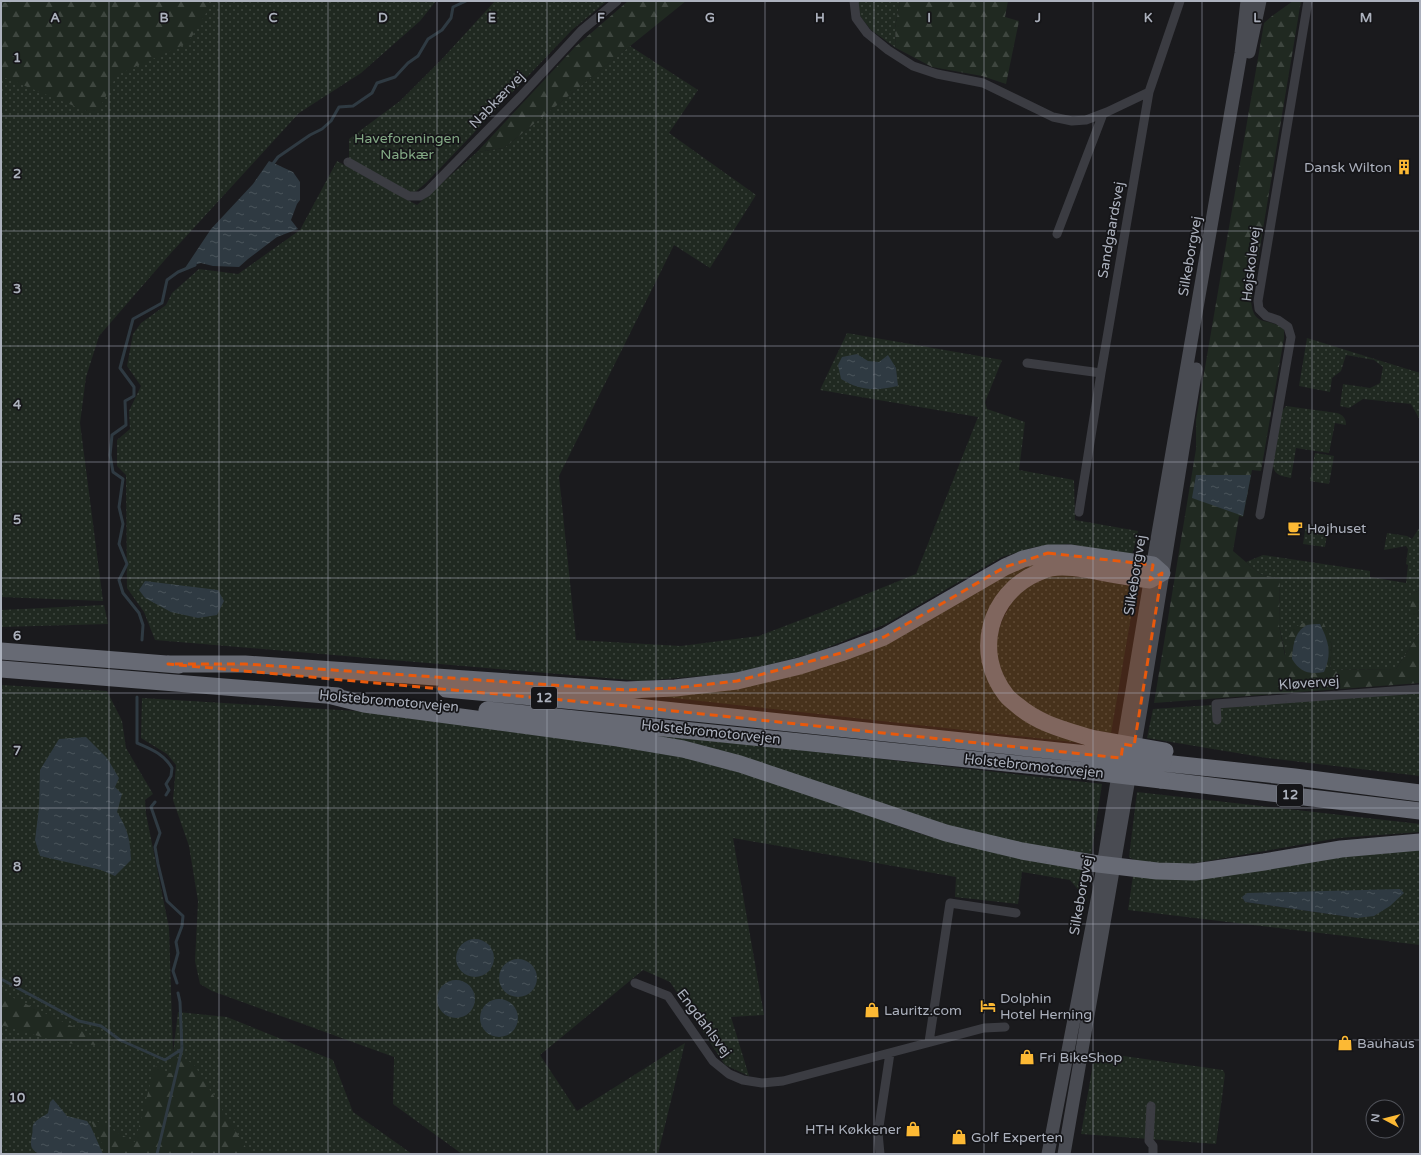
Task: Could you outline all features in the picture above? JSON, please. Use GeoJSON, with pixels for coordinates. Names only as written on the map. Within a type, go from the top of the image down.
{"type":"FeatureCollection","features":[{"type":"Feature","properties":{"kind":"highway"},"geometry":{"type":"LineString","coordinates":[[168,664],[245,664],[626,690],[675,688],[737,681],[800,666],[842,653],[884,637],[1005,567],[1024,559],[1048,553],[1070,554],[1155,573]]}},
{"type":"Feature","properties":{"kind":"highway"},"geometry":{"type":"LineString","coordinates":[[1089,746],[1027,714],[1006,696],[996,678],[990,658],[989,633],[995,612],[1009,592],[1028,577],[1049,568],[1058,566],[1155,573]]}},
{"type":"Feature","properties":{"kind":"highway","name":"Holstebromotorvejen"},"geometry":{"type":"LineString","coordinates":[[1,651],[168,664],[1089,746]]}},
{"type":"Feature","properties":{"kind":"highway","name":"Holstebromotorvejen"},"geometry":{"type":"LineString","coordinates":[[1,669],[328,695],[580,718],[1084,771],[1420,811]]}},
{"type":"Feature","properties":{"kind":"highway"},"geometry":{"type":"LineString","coordinates":[[328,695],[364,704],[682,748],[740,764],[946,833],[1022,851],[1158,872],[1196,872],[1341,849],[1420,842]]}},
{"type":"Feature","properties":{"kind":"highway","name":"12"},"geometry":{"type":"LineString","coordinates":[[1089,746],[1164,757],[1238,761],[1295,777],[1420,793]]}},
{"type":"Feature","properties":{"kind":"main road","name":"Silkeborgvej"},"geometry":{"type":"LineString","coordinates":[[1064,1154],[1108,865],[1241,53],[1247,1]]}},
{"type":"Feature","properties":{"kind":"main road","name":"Silkeborgvej"},"geometry":{"type":"LineString","coordinates":[[1155,573],[1248,55],[1260,1]]}},
{"type":"Feature","properties":{"kind":"main road","name":"Silkeborgvej"},"geometry":{"type":"LineString","coordinates":[[1048,1154],[1108,865]]}},
{"type":"Feature","properties":{"kind":"street","name":"Nabkærvej"},"geometry":{"type":"LineString","coordinates":[[348,162],[396,190],[409,196],[420,196],[426,192],[520,97],[581,31],[618,1]]}},
{"type":"Feature","properties":{"kind":"street"},"geometry":{"type":"LineString","coordinates":[[854,1],[856,18],[867,33],[888,50],[913,66],[937,74],[983,83],[1053,117],[1072,121],[1086,120],[1103,114],[1149,92]]}},
{"type":"Feature","properties":{"kind":"street","name":"Sandgaardsvej"},"geometry":{"type":"LineString","coordinates":[[1079,512],[1149,92],[1180,1]]}},
{"type":"Feature","properties":{"kind":"street","name":"Højskolevej"},"geometry":{"type":"LineString","coordinates":[[1260,514],[1291,337],[1288,326],[1278,320],[1266,316],[1259,309],[1258,301],[1308,1]]}},
{"type":"Feature","properties":{"kind":"street"},"geometry":{"type":"LineString","coordinates":[[1057,234],[1103,114]]}},
{"type":"Feature","properties":{"kind":"street"},"geometry":{"type":"LineString","coordinates":[[1027,363],[1101,374]]}},
{"type":"Feature","properties":{"kind":"street","name":"Kløvervej"},"geometry":{"type":"LineString","coordinates":[[1217,720],[1216,704],[1420,689]]}},
{"type":"Feature","properties":{"kind":"street"},"geometry":{"type":"LineString","coordinates":[[929,1042],[950,903],[1016,913]]}},
{"type":"Feature","properties":{"kind":"street","name":"Engdahlsvej"},"geometry":{"type":"LineString","coordinates":[[635,983],[668,996],[713,1061],[729,1074],[743,1080],[762,1083],[783,1081],[984,1028],[1005,1027]]}},
{"type":"Feature","properties":{"kind":"street"},"geometry":{"type":"LineString","coordinates":[[880,1154],[878,1133],[890,1053]]}},
{"type":"Feature","properties":{"kind":"street"},"geometry":{"type":"LineString","coordinates":[[1150,1106],[1149,1141],[1153,1146],[1153,1154]]}},
{"type":"Feature","properties":{"kind":"highlighted area"},"geometry":{"type":"Polygon","coordinates":[[[1048,553],[1153,565],[1150,580],[1162,573],[1134,746],[1123,744],[1121,758],[617,705],[168,664],[245,664],[626,690],[675,688],[737,681],[841,653],[884,637],[1005,567],[1048,553]]]}},
{"type":"Feature","properties":{"kind":"green space"},"geometry":{"type":"Polygon","coordinates":[[[1,1],[436,1],[420,21],[361,73],[299,113],[170,254],[99,336],[86,377],[80,423],[103,601],[1,597],[1,1]]]}},
{"type":"Feature","properties":{"kind":"green space"},"geometry":{"type":"Polygon","coordinates":[[[26,1],[204,1],[211,5],[188,43],[117,75],[96,115],[3,77],[1,79],[1,3],[26,1]]]}},
{"type":"Feature","properties":{"kind":"green space","name":"Haveforeningen Nabkær"},"geometry":{"type":"Polygon","coordinates":[[[495,1],[607,1],[572,30],[426,183],[414,193],[397,187],[349,158],[349,139],[400,101],[442,59],[495,1]]]}},
{"type":"Feature","properties":{"kind":"green space"},"geometry":{"type":"Polygon","coordinates":[[[628,1],[686,1],[504,148],[477,152],[575,47],[628,1]]]}},
{"type":"Feature","properties":{"kind":"green space"},"geometry":{"type":"Polygon","coordinates":[[[858,1],[900,1],[895,28],[896,48],[871,30],[860,16],[858,1]]]}},
{"type":"Feature","properties":{"kind":"green space"},"geometry":{"type":"Polygon","coordinates":[[[900,1],[1008,1],[1005,17],[1019,21],[1006,84],[982,76],[932,67],[896,48],[895,28],[900,1]]]}},
{"type":"Feature","properties":{"kind":"green space"},"geometry":{"type":"Polygon","coordinates":[[[1293,1],[1301,1],[1251,301],[1255,315],[1263,321],[1273,323],[1284,329],[1284,338],[1261,471],[1252,470],[1243,517],[1239,516],[1233,551],[1260,574],[1280,579],[1279,625],[1285,656],[1289,630],[1311,619],[1323,622],[1332,640],[1330,670],[1396,669],[1420,632],[1420,683],[1154,703],[1196,449],[1196,420],[1264,23],[1293,1]]]}},
{"type":"Feature","properties":{"kind":"green space"},"geometry":{"type":"Polygon","coordinates":[[[630,46],[698,90],[669,133],[756,195],[710,268],[674,245],[559,476],[576,640],[681,646],[759,636],[916,574],[978,417],[820,390],[847,333],[1002,360],[985,402],[987,409],[1025,422],[1019,470],[1074,480],[1075,520],[1138,531],[1132,556],[1069,544],[1035,547],[1002,557],[886,624],[814,653],[737,673],[642,681],[155,640],[144,612],[127,588],[126,475],[117,466],[117,440],[130,429],[129,411],[141,386],[127,366],[133,334],[141,323],[166,305],[172,293],[199,269],[238,274],[300,230],[337,161],[417,205],[477,152],[504,148],[630,46]]]}},
{"type":"Feature","properties":{"kind":"green space"},"geometry":{"type":"Polygon","coordinates":[[[1307,338],[1420,373],[1420,420],[1411,404],[1363,399],[1349,408],[1340,406],[1343,384],[1370,388],[1380,383],[1383,367],[1374,360],[1346,355],[1341,371],[1332,378],[1330,392],[1299,386],[1307,338]]]}},
{"type":"Feature","properties":{"kind":"green space"},"geometry":{"type":"Polygon","coordinates":[[[1286,406],[1337,413],[1344,417],[1346,423],[1346,425],[1335,423],[1329,453],[1296,448],[1291,478],[1277,473],[1273,465],[1282,411],[1286,406]]]}},
{"type":"Feature","properties":{"kind":"green space"},"geometry":{"type":"Polygon","coordinates":[[[1315,453],[1334,456],[1329,484],[1310,481],[1315,453]]]}},
{"type":"Feature","properties":{"kind":"green space"},"geometry":{"type":"Polygon","coordinates":[[[1306,524],[1328,528],[1325,547],[1303,544],[1306,524]]]}},
{"type":"Feature","properties":{"kind":"green space"},"geometry":{"type":"Polygon","coordinates":[[[1420,527],[1420,590],[1411,594],[1417,615],[1420,604],[1420,632],[1396,669],[1330,670],[1332,639],[1286,658],[1279,625],[1280,579],[1260,574],[1246,562],[1263,555],[1370,571],[1370,577],[1406,583],[1408,549],[1406,546],[1384,550],[1387,533],[1407,536],[1412,539],[1420,527]]]}},
{"type":"Feature","properties":{"kind":"green space"},"geometry":{"type":"Polygon","coordinates":[[[1040,562],[1000,592],[989,679],[1082,743],[656,696],[806,672],[1010,572],[1040,562]]]}},
{"type":"Feature","properties":{"kind":"green space"},"geometry":{"type":"Polygon","coordinates":[[[1057,573],[1136,587],[1111,733],[1086,728],[1059,720],[1034,708],[1014,692],[1006,683],[1001,672],[996,651],[997,640],[1003,618],[1012,601],[1026,588],[1057,573]]]}},
{"type":"Feature","properties":{"kind":"green space"},"geometry":{"type":"Polygon","coordinates":[[[1420,590],[1420,604],[1417,615],[1410,616],[1411,594],[1420,590]]]}},
{"type":"Feature","properties":{"kind":"green space"},"geometry":{"type":"Polygon","coordinates":[[[104,605],[108,624],[1,627],[1,610],[104,605]]]}},
{"type":"Feature","properties":{"kind":"green space"},"geometry":{"type":"Polygon","coordinates":[[[1,685],[107,691],[122,721],[126,748],[153,794],[145,800],[146,814],[169,928],[173,1053],[178,1012],[227,1017],[333,1060],[353,1112],[412,1154],[1,1154],[1,685]]]}},
{"type":"Feature","properties":{"kind":"green space"},"geometry":{"type":"Polygon","coordinates":[[[1420,691],[1420,776],[1267,758],[1147,738],[1153,709],[1420,691]]]}},
{"type":"Feature","properties":{"kind":"green space"},"geometry":{"type":"Polygon","coordinates":[[[142,698],[356,711],[539,733],[684,757],[760,778],[924,835],[967,846],[1083,868],[1087,900],[1070,880],[1022,872],[1018,904],[955,897],[956,877],[733,838],[764,1015],[731,1017],[749,1076],[725,1065],[670,982],[643,970],[540,1055],[577,1111],[685,1043],[658,1154],[462,1154],[393,1104],[394,1057],[212,991],[200,984],[195,961],[198,901],[189,846],[173,800],[176,765],[167,754],[141,738],[142,698]]]}},
{"type":"Feature","properties":{"kind":"green space"},"geometry":{"type":"Polygon","coordinates":[[[634,731],[1102,784],[1091,856],[949,829],[634,731]]]}},
{"type":"Feature","properties":{"kind":"green space"},"geometry":{"type":"Polygon","coordinates":[[[1137,792],[1420,824],[1420,832],[1339,838],[1190,864],[1140,863],[1129,857],[1137,792]]]}},
{"type":"Feature","properties":{"kind":"green space"},"geometry":{"type":"Polygon","coordinates":[[[1420,850],[1420,945],[1128,910],[1133,876],[1420,850]],[[1242,897],[1245,902],[1357,918],[1242,897]]]}},
{"type":"Feature","properties":{"kind":"green space"},"geometry":{"type":"Polygon","coordinates":[[[1,992],[113,1046],[62,1043],[1,1025],[1,992]]]}},
{"type":"Feature","properties":{"kind":"green space"},"geometry":{"type":"Polygon","coordinates":[[[1095,1052],[1223,1070],[1225,1074],[1216,1144],[1081,1134],[1095,1052]]]}},
{"type":"Feature","properties":{"kind":"green space"},"geometry":{"type":"Polygon","coordinates":[[[173,1057],[193,1063],[250,1154],[107,1154],[89,1117],[135,1142],[155,1066],[171,1074],[173,1057]]]}},
{"type":"Feature","properties":{"kind":"water"},"geometry":{"type":"Polygon","coordinates":[[[269,161],[293,172],[300,182],[300,200],[291,220],[298,229],[277,237],[239,267],[213,266],[201,263],[185,268],[211,229],[253,184],[269,161]]]}},
{"type":"Feature","properties":{"kind":"water"},"geometry":{"type":"Polygon","coordinates":[[[857,354],[868,361],[879,362],[888,355],[896,368],[898,386],[882,389],[868,389],[855,386],[841,379],[838,365],[842,357],[857,354]]]}},
{"type":"Feature","properties":{"kind":"water"},"geometry":{"type":"Polygon","coordinates":[[[1196,475],[1251,475],[1243,516],[1192,498],[1196,475]]]}},
{"type":"Feature","properties":{"kind":"water"},"geometry":{"type":"Polygon","coordinates":[[[145,581],[218,590],[224,601],[217,615],[198,618],[171,612],[145,598],[139,590],[145,581]]]}},
{"type":"Feature","properties":{"kind":"water"},"geometry":{"type":"Polygon","coordinates":[[[1320,624],[1326,637],[1329,654],[1326,666],[1324,672],[1305,672],[1298,667],[1292,659],[1295,640],[1299,631],[1307,625],[1320,624]]]}},
{"type":"Feature","properties":{"kind":"water"},"geometry":{"type":"Polygon","coordinates":[[[86,737],[107,758],[119,778],[115,787],[122,794],[117,812],[128,834],[131,860],[115,876],[101,870],[40,856],[35,840],[39,808],[40,770],[59,739],[86,737]]]}},
{"type":"Feature","properties":{"kind":"water"},"geometry":{"type":"Polygon","coordinates":[[[1400,889],[1404,893],[1390,906],[1374,916],[1357,918],[1245,902],[1242,897],[1247,893],[1400,889]]]}},
{"type":"Feature","properties":{"kind":"water"},"geometry":{"type":"Polygon","coordinates":[[[475,939],[485,942],[491,948],[494,958],[491,968],[485,974],[475,977],[465,974],[459,968],[456,958],[459,948],[465,942],[475,939]]]}},
{"type":"Feature","properties":{"kind":"water"},"geometry":{"type":"Polygon","coordinates":[[[518,959],[528,962],[534,968],[537,978],[534,988],[528,994],[518,997],[508,994],[502,988],[499,978],[502,968],[508,962],[518,959]]]}},
{"type":"Feature","properties":{"kind":"water"},"geometry":{"type":"Polygon","coordinates":[[[456,980],[466,983],[472,989],[475,999],[472,1009],[466,1015],[456,1018],[446,1015],[440,1009],[437,999],[440,989],[446,983],[456,980]]]}},
{"type":"Feature","properties":{"kind":"water"},"geometry":{"type":"Polygon","coordinates":[[[499,999],[509,1002],[515,1008],[518,1018],[515,1028],[509,1034],[499,1037],[489,1034],[483,1028],[480,1018],[483,1008],[489,1002],[499,999]]]}},
{"type":"Feature","properties":{"kind":"water"},"geometry":{"type":"Polygon","coordinates":[[[53,1099],[67,1116],[87,1121],[103,1154],[39,1154],[32,1148],[33,1125],[48,1113],[50,1102],[53,1099]]]}},
{"type":"Feature","properties":{"kind":"waterway"},"geometry":{"type":"LineString","coordinates":[[272,165],[278,157],[310,135],[322,129],[331,121],[339,107],[353,106],[372,93],[377,83],[395,77],[408,63],[418,56],[428,39],[442,30],[451,18],[453,7],[466,1]]}},
{"type":"Feature","properties":{"kind":"waterway"},"geometry":{"type":"LineString","coordinates":[[142,640],[143,625],[139,613],[123,593],[119,580],[127,564],[119,544],[123,524],[119,507],[123,479],[113,472],[110,455],[112,435],[126,425],[125,401],[134,396],[134,387],[120,368],[133,319],[162,303],[167,280],[178,272],[195,265]]}},
{"type":"Feature","properties":{"kind":"waterway"},"geometry":{"type":"LineString","coordinates":[[137,697],[137,743],[161,756],[172,768],[171,776],[166,784],[169,790],[166,795]]}},
{"type":"Feature","properties":{"kind":"waterway"},"geometry":{"type":"LineString","coordinates":[[155,802],[151,807],[160,833],[155,847],[167,901],[183,916],[182,926],[176,942],[178,953],[173,971],[177,983]]}},
{"type":"Feature","properties":{"kind":"waterway"},"geometry":{"type":"LineString","coordinates":[[1,979],[79,1021],[101,1026],[120,1040],[165,1060],[182,1049]]}},
{"type":"Feature","properties":{"kind":"waterway"},"geometry":{"type":"LineString","coordinates":[[157,1154],[182,1049],[180,1002],[178,993]]}},
{"type":"Feature","properties":{"kind":"place","name":"Dansk Wilton"},"geometry":{"type":"Point","coordinates":[1404,167]}},
{"type":"Feature","properties":{"kind":"place","name":"Højhuset"},"geometry":{"type":"Point","coordinates":[1295,528]}},
{"type":"Feature","properties":{"kind":"place","name":"Dolphin Hotel Herning"},"geometry":{"type":"Point","coordinates":[988,1006]}},
{"type":"Feature","properties":{"kind":"place","name":"Lauritz.com"},"geometry":{"type":"Point","coordinates":[872,1010]}},
{"type":"Feature","properties":{"kind":"place","name":"Bauhaus"},"geometry":{"type":"Point","coordinates":[1345,1043]}},
{"type":"Feature","properties":{"kind":"place","name":"Fri BikeShop"},"geometry":{"type":"Point","coordinates":[1027,1057]}},
{"type":"Feature","properties":{"kind":"place","name":"HTH Køkkener"},"geometry":{"type":"Point","coordinates":[913,1129]}},
{"type":"Feature","properties":{"kind":"place","name":"Golf Experten"},"geometry":{"type":"Point","coordinates":[959,1137]}}]}
